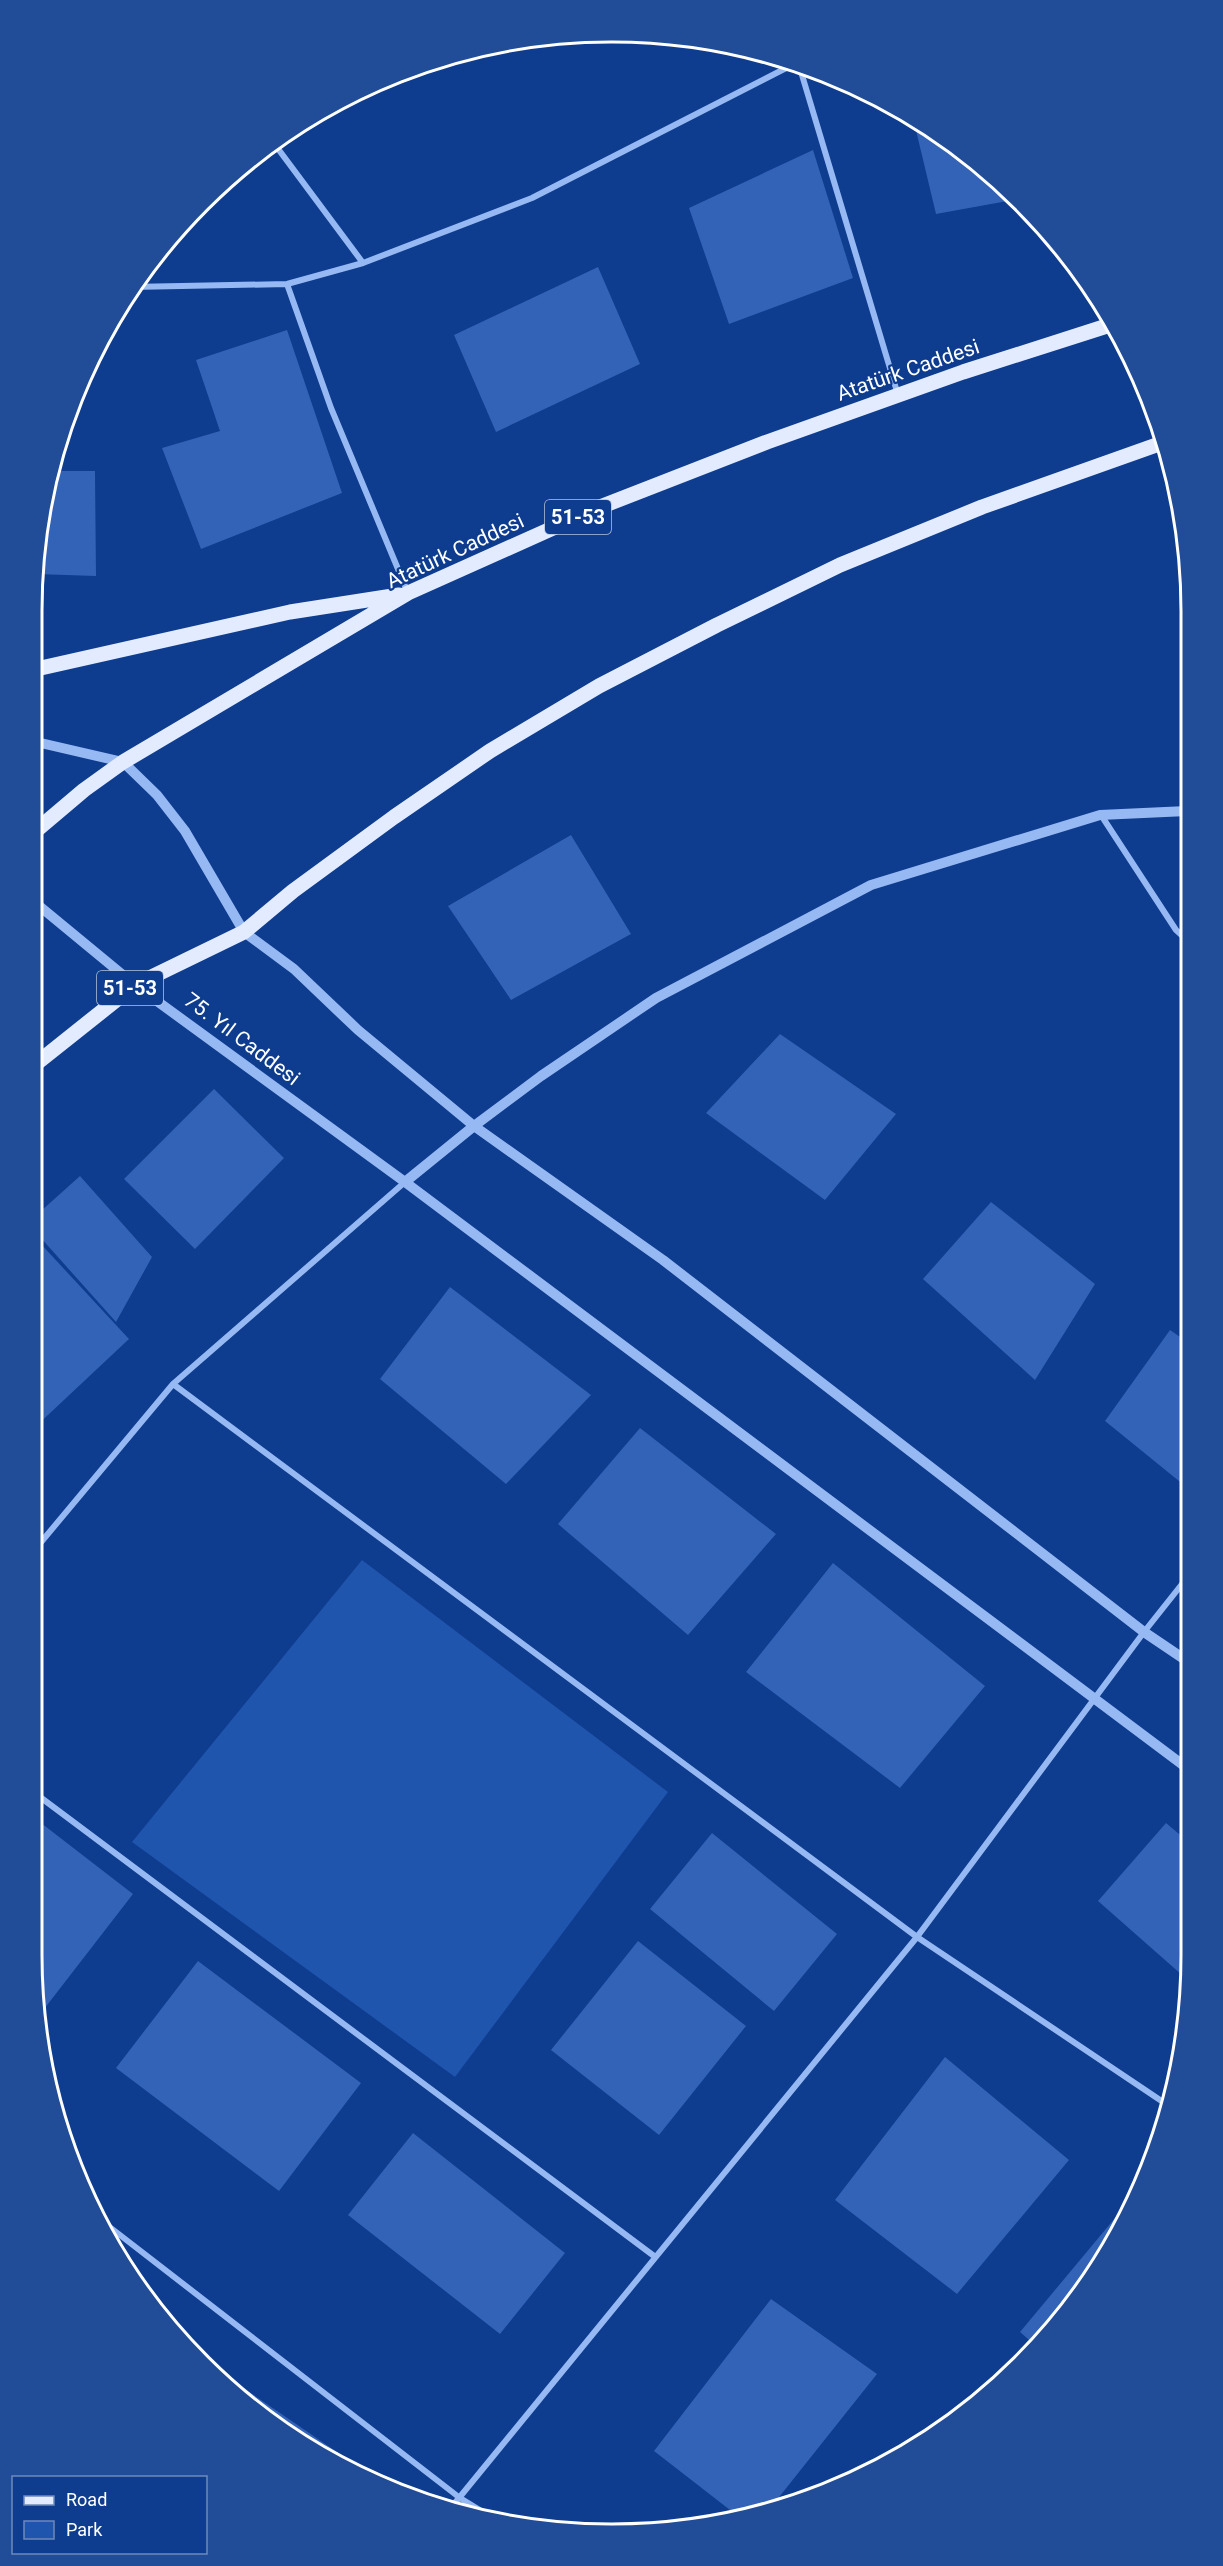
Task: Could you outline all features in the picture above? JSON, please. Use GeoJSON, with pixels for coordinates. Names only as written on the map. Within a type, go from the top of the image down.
{"type":"FeatureCollection","features":[{"type":"Feature","properties":{"kind":"main road","name":"Atatürk Caddesi"},"geometry":{"type":"LineString","coordinates":[[42,826],[84,790],[123,762],[408,593],[600,507],[767,442],[1105,327]]}},
{"type":"Feature","properties":{"kind":"main road","name":"51-53"},"geometry":{"type":"LineString","coordinates":[[42,1059],[135,985],[244,932],[293,891],[394,817],[490,752],[599,686],[840,565],[982,507],[1156,445]]}},
{"type":"Feature","properties":{"kind":"main road"},"geometry":{"type":"LineString","coordinates":[[42,668],[290,612],[408,593]]}},
{"type":"Feature","properties":{"kind":"street"},"geometry":{"type":"LineString","coordinates":[[144,287],[287,284],[363,263],[531,198],[785,69]]}},
{"type":"Feature","properties":{"kind":"street"},"geometry":{"type":"LineString","coordinates":[[802,75],[898,396]]}},
{"type":"Feature","properties":{"kind":"street"},"geometry":{"type":"LineString","coordinates":[[279,150],[363,263]]}},
{"type":"Feature","properties":{"kind":"street"},"geometry":{"type":"LineString","coordinates":[[287,284],[331,408],[408,593]]}},
{"type":"Feature","properties":{"kind":"street"},"geometry":{"type":"LineString","coordinates":[[42,743],[123,762],[157,795],[185,831],[244,932],[294,969],[358,1030],[474,1126],[663,1260],[1144,1632],[1181,1658]]}},
{"type":"Feature","properties":{"kind":"street"},"geometry":{"type":"LineString","coordinates":[[42,1541],[173,1384],[405,1182],[474,1126],[541,1076],[656,998],[871,885],[1100,814],[1181,811]]}},
{"type":"Feature","properties":{"kind":"street"},"geometry":{"type":"LineString","coordinates":[[1100,814],[1176,930],[1181,934]]}},
{"type":"Feature","properties":{"kind":"street","name":"75. Yıl Caddesi"},"geometry":{"type":"LineString","coordinates":[[42,908],[135,985],[405,1182],[1181,1764]]}},
{"type":"Feature","properties":{"kind":"street"},"geometry":{"type":"LineString","coordinates":[[173,1384],[917,1937],[1162,2101]]}},
{"type":"Feature","properties":{"kind":"street"},"geometry":{"type":"LineString","coordinates":[[456,2503],[654,2256],[917,1937],[1181,1585]]}},
{"type":"Feature","properties":{"kind":"street"},"geometry":{"type":"LineString","coordinates":[[42,1798],[654,2256]]}},
{"type":"Feature","properties":{"kind":"street"},"geometry":{"type":"LineString","coordinates":[[113,2230],[460,2498],[476,2508]]}},
{"type":"Feature","properties":{"kind":"green space"},"geometry":{"type":"Polygon","coordinates":[[[362,1560],[668,1792],[455,2077],[132,1842],[362,1560]]]}},
{"type":"Feature","properties":{"kind":"building"},"geometry":{"type":"Polygon","coordinates":[[[916,131],[958,160],[1006,201],[936,214],[916,131]]]}},
{"type":"Feature","properties":{"kind":"building"},"geometry":{"type":"Polygon","coordinates":[[[813,150],[853,278],[729,324],[689,208],[813,150]]]}},
{"type":"Feature","properties":{"kind":"building"},"geometry":{"type":"Polygon","coordinates":[[[598,267],[640,364],[496,432],[454,335],[598,267]]]}},
{"type":"Feature","properties":{"kind":"building"},"geometry":{"type":"Polygon","coordinates":[[[287,330],[342,493],[201,549],[162,448],[220,431],[196,360],[287,330]]]}},
{"type":"Feature","properties":{"kind":"building"},"geometry":{"type":"Polygon","coordinates":[[[59,471],[95,471],[96,576],[43,574],[47,537],[59,471]]]}},
{"type":"Feature","properties":{"kind":"building"},"geometry":{"type":"Polygon","coordinates":[[[571,835],[631,934],[511,1000],[448,906],[571,835]]]}},
{"type":"Feature","properties":{"kind":"building"},"geometry":{"type":"Polygon","coordinates":[[[780,1034],[896,1114],[825,1200],[706,1113],[780,1034]]]}},
{"type":"Feature","properties":{"kind":"building"},"geometry":{"type":"Polygon","coordinates":[[[214,1089],[284,1158],[195,1249],[124,1179],[214,1089]]]}},
{"type":"Feature","properties":{"kind":"building"},"geometry":{"type":"Polygon","coordinates":[[[80,1176],[152,1257],[116,1322],[42,1239],[42,1210],[80,1176]]]}},
{"type":"Feature","properties":{"kind":"building"},"geometry":{"type":"Polygon","coordinates":[[[991,1202],[1095,1284],[1035,1380],[923,1279],[991,1202]]]}},
{"type":"Feature","properties":{"kind":"building"},"geometry":{"type":"Polygon","coordinates":[[[42,1245],[129,1339],[42,1421],[42,1245]]]}},
{"type":"Feature","properties":{"kind":"building"},"geometry":{"type":"Polygon","coordinates":[[[450,1287],[591,1395],[506,1484],[380,1379],[450,1287]]]}},
{"type":"Feature","properties":{"kind":"building"},"geometry":{"type":"Polygon","coordinates":[[[1170,1330],[1181,1338],[1181,1483],[1105,1421],[1170,1330]]]}},
{"type":"Feature","properties":{"kind":"building"},"geometry":{"type":"Polygon","coordinates":[[[640,1428],[776,1534],[688,1635],[558,1524],[640,1428]]]}},
{"type":"Feature","properties":{"kind":"building"},"geometry":{"type":"Polygon","coordinates":[[[833,1563],[985,1686],[900,1788],[746,1672],[833,1563]]]}},
{"type":"Feature","properties":{"kind":"building"},"geometry":{"type":"Polygon","coordinates":[[[1166,1823],[1181,1836],[1180,1974],[1098,1901],[1166,1823]]]}},
{"type":"Feature","properties":{"kind":"building"},"geometry":{"type":"Polygon","coordinates":[[[42,1824],[133,1894],[45,2008],[42,1954],[42,1824]]]}},
{"type":"Feature","properties":{"kind":"building"},"geometry":{"type":"Polygon","coordinates":[[[712,1833],[837,1934],[774,2011],[650,1909],[712,1833]]]}},
{"type":"Feature","properties":{"kind":"building"},"geometry":{"type":"Polygon","coordinates":[[[638,1941],[746,2026],[659,2135],[551,2050],[638,1941]]]}},
{"type":"Feature","properties":{"kind":"building"},"geometry":{"type":"Polygon","coordinates":[[[198,1961],[361,2083],[279,2191],[116,2068],[198,1961]]]}},
{"type":"Feature","properties":{"kind":"building"},"geometry":{"type":"Polygon","coordinates":[[[945,2057],[1069,2160],[957,2294],[835,2200],[945,2057]]]}},
{"type":"Feature","properties":{"kind":"building"},"geometry":{"type":"Polygon","coordinates":[[[413,2133],[565,2253],[500,2334],[348,2215],[413,2133]]]}},
{"type":"Feature","properties":{"kind":"building"},"geometry":{"type":"Polygon","coordinates":[[[1117,2215],[1085,2271],[1040,2330],[1030,2341],[1020,2332],[1117,2215]]]}},
{"type":"Feature","properties":{"kind":"building"},"geometry":{"type":"Polygon","coordinates":[[[771,2299],[877,2374],[777,2499],[731,2511],[654,2451],[771,2299]]]}},
{"type":"Feature","properties":{"kind":"building"},"geometry":{"type":"Polygon","coordinates":[[[235,2382],[344,2457],[295,2428],[235,2382]]]}}]}
